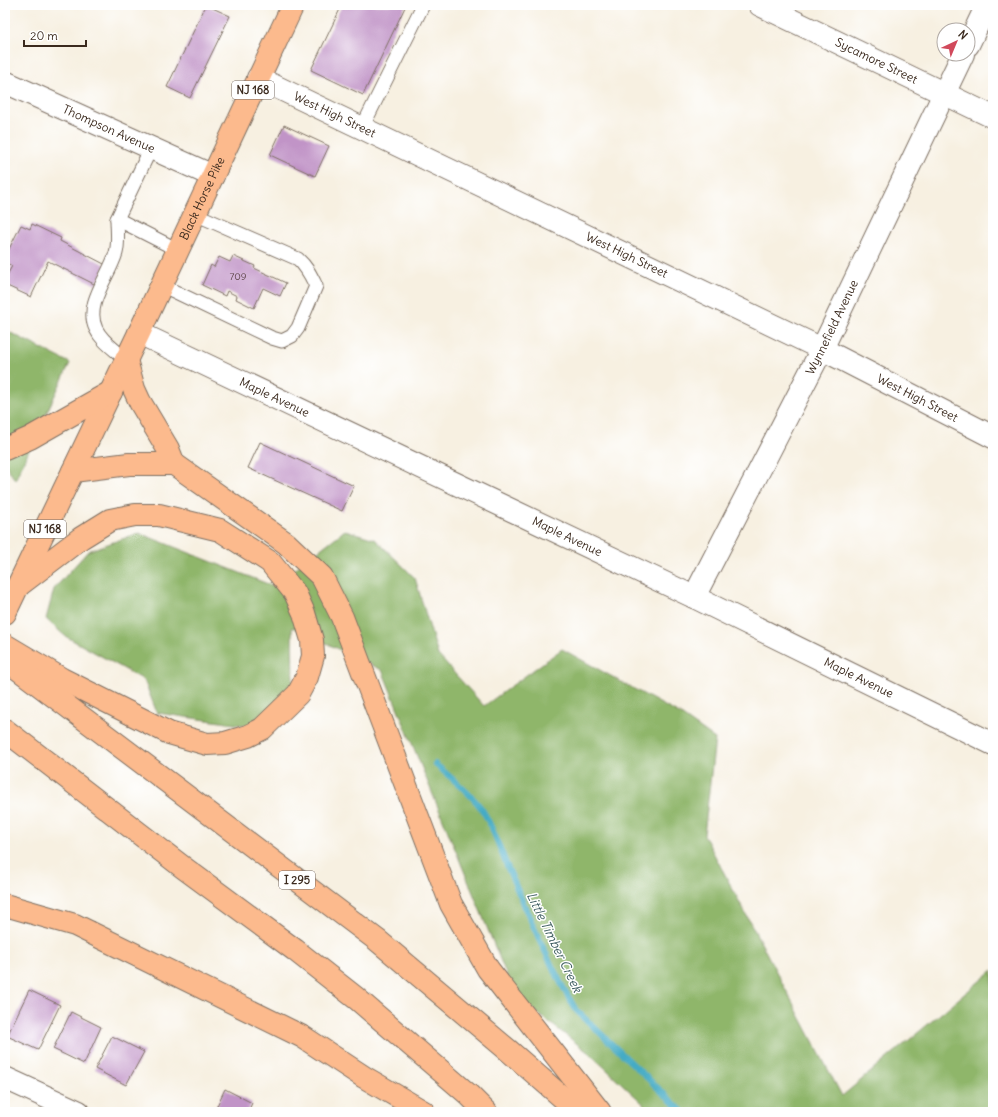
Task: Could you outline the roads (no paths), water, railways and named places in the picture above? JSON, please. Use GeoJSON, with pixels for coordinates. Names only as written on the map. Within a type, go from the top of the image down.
{"type":"FeatureCollection","features":[{"type":"Feature","properties":{"kind":"main road","name":"Black Horse Pike"},"geometry":{"type":"LineString","coordinates":[[111,392],[293,5]]}},
{"type":"Feature","properties":{"kind":"main road"},"geometry":{"type":"LineString","coordinates":[[126,360],[134,389],[168,449],[174,464],[286,542],[322,577],[342,617],[451,904],[488,969],[600,1112]]}},
{"type":"Feature","properties":{"kind":"main road"},"geometry":{"type":"LineString","coordinates":[[5,449],[30,438],[111,392]]}},
{"type":"Feature","properties":{"kind":"main road","name":"NJ 168"},"geometry":{"type":"LineString","coordinates":[[5,612],[111,392]]}},
{"type":"Feature","properties":{"kind":"main road"},"geometry":{"type":"LineString","coordinates":[[72,471],[129,464],[174,464]]}},
{"type":"Feature","properties":{"kind":"main road"},"geometry":{"type":"LineString","coordinates":[[5,645],[62,679],[169,734],[207,744],[225,743],[248,736],[262,729],[298,694],[307,677],[313,656],[312,640],[304,613],[295,593],[270,562],[220,530],[159,515],[135,515],[110,520],[81,538],[18,586]]}},
{"type":"Feature","properties":{"kind":"main road","name":"I 295"},"geometry":{"type":"LineString","coordinates":[[5,659],[377,940],[579,1112]]}},
{"type":"Feature","properties":{"kind":"main road"},"geometry":{"type":"LineString","coordinates":[[5,730],[356,998],[486,1112]]}},
{"type":"Feature","properties":{"kind":"main road"},"geometry":{"type":"LineString","coordinates":[[5,738],[76,785]]}},
{"type":"Feature","properties":{"kind":"main road"},"geometry":{"type":"LineString","coordinates":[[5,905],[75,925],[303,1037],[424,1112]]}},
{"type":"Feature","properties":{"kind":"street","name":"Sycamore Street"},"geometry":{"type":"LineString","coordinates":[[760,5],[993,117]]}},
{"type":"Feature","properties":{"kind":"street"},"geometry":{"type":"LineString","coordinates":[[976,28],[987,5]]}},
{"type":"Feature","properties":{"kind":"street","name":"Wynnefield Avenue"},"geometry":{"type":"LineString","coordinates":[[694,597],[822,349],[960,62]]}},
{"type":"Feature","properties":{"kind":"street","name":"West High Street"},"geometry":{"type":"LineString","coordinates":[[258,78],[822,349],[993,437]]}},
{"type":"Feature","properties":{"kind":"street","name":"Thompson Avenue"},"geometry":{"type":"LineString","coordinates":[[5,82],[213,176]]}},
{"type":"Feature","properties":{"kind":"street","name":"Maple Avenue"},"geometry":{"type":"LineString","coordinates":[[139,333],[694,597],[993,744]]}},
{"type":"Feature","properties":{"kind":"street"},"geometry":{"type":"LineString","coordinates":[[5,1078],[79,1112]]}},
{"type":"Feature","properties":{"kind":"lane"},"geometry":{"type":"LineString","coordinates":[[362,128],[423,5]]}},
{"type":"Feature","properties":{"kind":"lane"},"geometry":{"type":"LineString","coordinates":[[126,360],[103,340],[96,329],[93,318],[93,308],[117,251],[117,219],[151,148]]}},
{"type":"Feature","properties":{"kind":"lane"},"geometry":{"type":"LineString","coordinates":[[161,285],[272,338],[282,341],[292,336],[298,328],[316,286],[304,265],[298,259],[195,214]]}},
{"type":"Feature","properties":{"kind":"lane"},"geometry":{"type":"LineString","coordinates":[[117,219],[178,250]]}},
{"type":"Feature","properties":{"kind":"waterway","name":"Little Timber Creek"},"geometry":{"type":"LineString","coordinates":[[435,764],[460,785],[481,808],[492,829],[539,939],[576,1010],[683,1112]]}}]}
